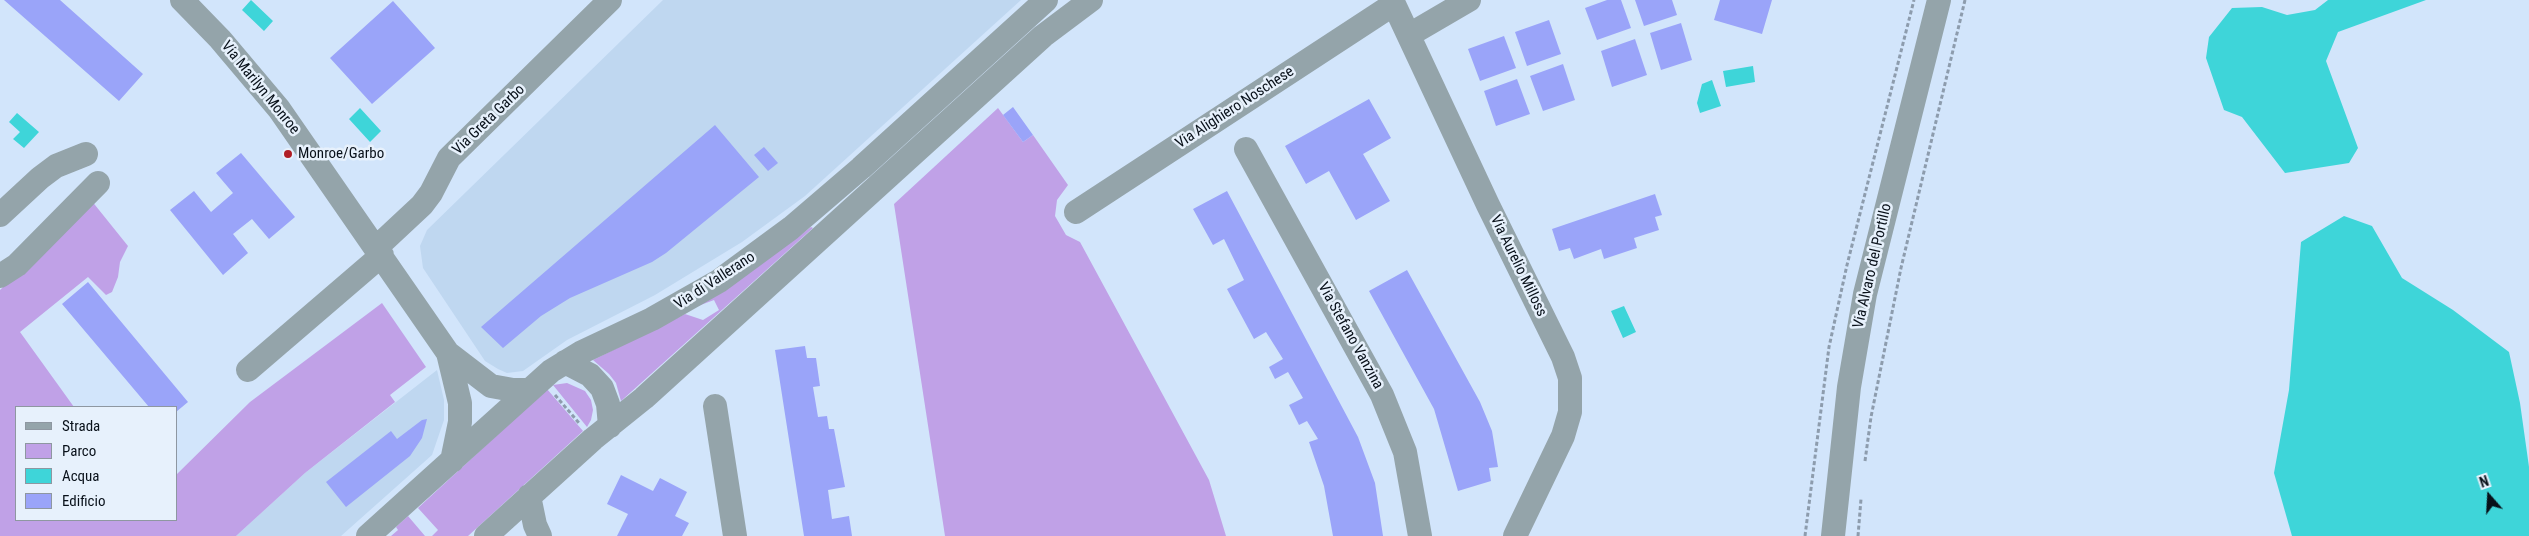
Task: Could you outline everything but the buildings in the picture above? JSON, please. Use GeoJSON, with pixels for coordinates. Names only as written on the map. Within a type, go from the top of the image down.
{"type":"FeatureCollection","features":[{"type":"Feature","properties":{"kind":"street","name":"Via Marilyn Monroe"},"geometry":{"type":"LineString","coordinates":[[182,0],[220,39],[268,95],[379,251],[448,353],[491,386],[513,390],[528,390]]}},
{"type":"Feature","properties":{"kind":"street","name":"Via Greta Garbo"},"geometry":{"type":"LineString","coordinates":[[379,251],[422,205],[449,158],[610,0]]}},
{"type":"Feature","properties":{"kind":"street","name":"Via di Vallerano"},"geometry":{"type":"LineString","coordinates":[[368,536],[528,390],[565,362],[678,305],[719,281],[760,252],[861,168],[1046,0]]}},
{"type":"Feature","properties":{"kind":"street"},"geometry":{"type":"LineString","coordinates":[[486,536],[1043,36],[1091,0]]}},
{"type":"Feature","properties":{"kind":"street"},"geometry":{"type":"LineString","coordinates":[[1409,36],[1470,0]]}},
{"type":"Feature","properties":{"kind":"street","name":"Via Alvaro del Portillo"},"geometry":{"type":"LineString","coordinates":[[1833,536],[1849,387],[1865,294],[1939,0]]}},
{"type":"Feature","properties":{"kind":"street","name":"Via Aurelio Milloss"},"geometry":{"type":"LineString","coordinates":[[1393,2],[1488,204],[1563,357],[1570,378],[1570,412],[1565,430],[1515,536]]}},
{"type":"Feature","properties":{"kind":"street","name":"Via Alighiero Noschese"},"geometry":{"type":"LineString","coordinates":[[1076,212],[1393,2]]}},
{"type":"Feature","properties":{"kind":"street","name":"Via Stefano Vanzina"},"geometry":{"type":"LineString","coordinates":[[1246,149],[1382,395],[1405,452],[1420,536]]}},
{"type":"Feature","properties":{"kind":"street"},"geometry":{"type":"LineString","coordinates":[[0,215],[40,178],[56,166],[86,154]]}},
{"type":"Feature","properties":{"kind":"street"},"geometry":{"type":"LineString","coordinates":[[0,276],[17,265],[98,182]]}},
{"type":"Feature","properties":{"kind":"street"},"geometry":{"type":"LineString","coordinates":[[248,370],[379,251]]}},
{"type":"Feature","properties":{"kind":"street","name":"Via Marilyn Monroe"},"geometry":{"type":"LineString","coordinates":[[448,353],[460,403],[460,422],[452,461]]}},
{"type":"Feature","properties":{"kind":"street"},"geometry":{"type":"LineString","coordinates":[[565,362],[590,375],[602,388],[608,404],[610,426]]}},
{"type":"Feature","properties":{"kind":"street"},"geometry":{"type":"LineString","coordinates":[[714,406],[735,536]]}},
{"type":"Feature","properties":{"kind":"street"},"geometry":{"type":"LineString","coordinates":[[529,496],[535,525],[540,536]]}},
{"type":"Feature","properties":{"kind":"path"},"geometry":{"type":"LineString","coordinates":[[1865,464],[1871,416],[1901,268],[1965,0]]}},
{"type":"Feature","properties":{"kind":"path"},"geometry":{"type":"LineString","coordinates":[[554,394],[585,430]]}},
{"type":"Feature","properties":{"kind":"path"},"geometry":{"type":"LineString","coordinates":[[1858,536],[1862,492]]}},
{"type":"Feature","properties":{"kind":"shaded area"},"geometry":{"type":"Polygon","coordinates":[[[663,0],[1021,0],[805,196],[742,242],[655,295],[567,340],[523,371],[507,373],[485,361],[423,268],[420,246],[427,230],[663,0]]]}},
{"type":"Feature","properties":{"kind":"shaded area"},"geometry":{"type":"Polygon","coordinates":[[[437,370],[444,400],[444,420],[432,455],[341,536],[236,536],[305,473],[437,370]]]}},
{"type":"Feature","properties":{"kind":"green space"},"geometry":{"type":"Polygon","coordinates":[[[998,108],[1023,142],[1033,135],[1068,185],[1057,200],[1055,216],[1066,235],[1080,242],[1209,480],[1226,536],[945,536],[894,204],[998,108]]]}},
{"type":"Feature","properties":{"kind":"green space"},"geometry":{"type":"Polygon","coordinates":[[[91,200],[128,246],[120,262],[118,277],[112,292],[106,295],[88,277],[20,332],[73,406],[15,406],[15,521],[178,521],[178,473],[250,402],[382,303],[426,367],[390,395],[395,402],[305,473],[236,536],[0,536],[0,290],[91,200]]]}},
{"type":"Feature","properties":{"kind":"green space"},"geometry":{"type":"Polygon","coordinates":[[[811,227],[813,228],[621,401],[616,383],[593,360],[685,314],[703,320],[719,310],[714,300],[698,306],[734,284],[811,227]]]}},
{"type":"Feature","properties":{"kind":"green space"},"geometry":{"type":"Polygon","coordinates":[[[567,383],[585,391],[591,400],[593,410],[587,427],[553,385],[567,383]]]}},
{"type":"Feature","properties":{"kind":"green space"},"geometry":{"type":"Polygon","coordinates":[[[547,389],[583,431],[468,536],[432,536],[438,530],[418,508],[547,389]]]}},
{"type":"Feature","properties":{"kind":"green space"},"geometry":{"type":"Polygon","coordinates":[[[408,516],[425,536],[391,536],[398,530],[396,527],[408,516]]]}},
{"type":"Feature","properties":{"kind":"water"},"geometry":{"type":"Polygon","coordinates":[[[251,0],[273,21],[264,31],[242,10],[251,0]]]}},
{"type":"Feature","properties":{"kind":"water"},"geometry":{"type":"Polygon","coordinates":[[[2328,0],[2426,0],[2338,32],[2326,61],[2358,148],[2349,163],[2285,173],[2242,117],[2224,110],[2206,58],[2209,37],[2232,8],[2262,7],[2287,15],[2315,10],[2328,0]]]}},
{"type":"Feature","properties":{"kind":"water"},"geometry":{"type":"Polygon","coordinates":[[[1753,66],[1755,82],[1726,87],[1723,71],[1753,66]]]}},
{"type":"Feature","properties":{"kind":"water"},"geometry":{"type":"Polygon","coordinates":[[[1712,80],[1721,106],[1700,113],[1697,103],[1702,84],[1712,80]]]}},
{"type":"Feature","properties":{"kind":"water"},"geometry":{"type":"Polygon","coordinates":[[[360,108],[381,131],[370,142],[349,119],[360,108]]]}},
{"type":"Feature","properties":{"kind":"water"},"geometry":{"type":"Polygon","coordinates":[[[17,113],[39,132],[24,148],[13,139],[20,132],[9,122],[17,113]]]}},
{"type":"Feature","properties":{"kind":"water"},"geometry":{"type":"Polygon","coordinates":[[[2344,216],[2372,226],[2402,278],[2453,310],[2509,352],[2520,403],[2529,467],[2529,536],[2292,536],[2274,473],[2289,390],[2301,242],[2344,216]]]}},
{"type":"Feature","properties":{"kind":"water"},"geometry":{"type":"Polygon","coordinates":[[[1624,306],[1636,332],[1623,338],[1611,311],[1624,306]]]}},
{"type":"Feature","properties":{"kind":"place","name":"Monroe/Garbo"},"geometry":{"type":"Point","coordinates":[288,154]}}]}
